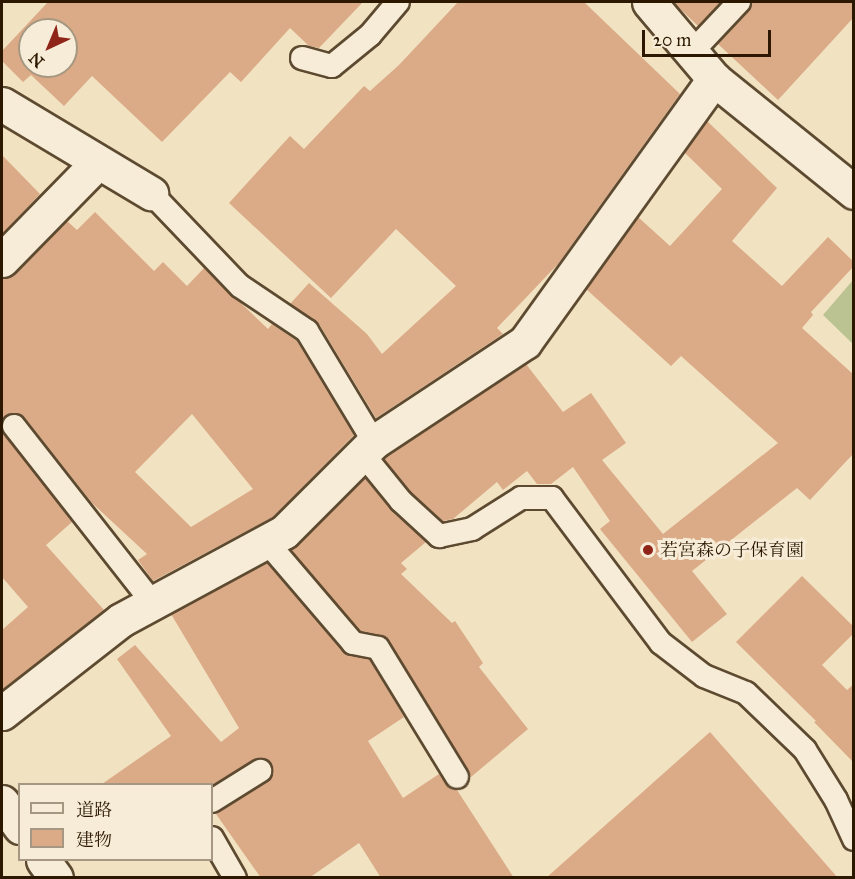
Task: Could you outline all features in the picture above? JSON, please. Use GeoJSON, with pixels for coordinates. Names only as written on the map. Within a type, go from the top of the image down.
{"type":"FeatureCollection","features":[{"type":"Feature","properties":{"kind":"street"},"geometry":{"type":"LineString","coordinates":[[649,2],[714,80],[854,192]]}},
{"type":"Feature","properties":{"kind":"street"},"geometry":{"type":"LineString","coordinates":[[2,713],[121,620],[284,532],[368,447],[525,342],[714,80]]}},
{"type":"Feature","properties":{"kind":"street"},"geometry":{"type":"LineString","coordinates":[[2,104],[151,194]]}},
{"type":"Feature","properties":{"kind":"street"},"geometry":{"type":"LineString","coordinates":[[2,260],[98,162]]}},
{"type":"Feature","properties":{"kind":"street"},"geometry":{"type":"LineString","coordinates":[[2,802],[18,824]]}},
{"type":"Feature","properties":{"kind":"street"},"geometry":{"type":"LineString","coordinates":[[44,861],[56,878]]}},
{"type":"Feature","properties":{"kind":"lane"},"geometry":{"type":"LineString","coordinates":[[302,58],[332,66],[370,35],[398,2]]}},
{"type":"Feature","properties":{"kind":"lane"},"geometry":{"type":"LineString","coordinates":[[691,53],[740,2]]}},
{"type":"Feature","properties":{"kind":"lane"},"geometry":{"type":"LineString","coordinates":[[151,194],[240,286],[307,331],[368,447],[401,501],[439,536],[472,529],[521,498],[552,498],[661,643],[704,676],[746,693],[805,750],[836,800],[854,839]]}},
{"type":"Feature","properties":{"kind":"lane"},"geometry":{"type":"LineString","coordinates":[[14,426],[152,602]]}},
{"type":"Feature","properties":{"kind":"lane"},"geometry":{"type":"LineString","coordinates":[[266,541],[353,643],[378,648],[457,777]]}},
{"type":"Feature","properties":{"kind":"lane"},"geometry":{"type":"LineString","coordinates":[[213,800],[260,771]]}},
{"type":"Feature","properties":{"kind":"lane"},"geometry":{"type":"LineString","coordinates":[[213,840],[235,878]]}},
{"type":"Feature","properties":{"kind":"green space"},"geometry":{"type":"Polygon","coordinates":[[[853,280],[853,344],[823,315],[853,280]]]}},
{"type":"Feature","properties":{"kind":"building"},"geometry":{"type":"Polygon","coordinates":[[[48,2],[363,2],[319,48],[309,46],[290,28],[241,82],[230,72],[162,142],[92,76],[64,106],[34,78],[78,78],[78,18],[33,18],[48,2]]]}},
{"type":"Feature","properties":{"kind":"building"},"geometry":{"type":"Polygon","coordinates":[[[458,2],[584,2],[680,94],[558,264],[497,328],[503,334],[376,418],[319,324],[290,304],[309,283],[367,334],[382,354],[456,286],[396,229],[331,298],[229,203],[290,136],[304,149],[364,86],[370,91],[399,65],[458,2]]]}},
{"type":"Feature","properties":{"kind":"building"},"geometry":{"type":"Polygon","coordinates":[[[673,2],[721,2],[698,26],[673,2]]]}},
{"type":"Feature","properties":{"kind":"building"},"geometry":{"type":"Polygon","coordinates":[[[752,2],[854,2],[854,17],[778,100],[718,44],[749,11],[752,2]]]}},
{"type":"Feature","properties":{"kind":"building"},"geometry":{"type":"Polygon","coordinates":[[[18,34],[18,77],[2,61],[2,51],[18,34]]]}},
{"type":"Feature","properties":{"kind":"building"},"geometry":{"type":"Polygon","coordinates":[[[707,121],[777,188],[732,241],[782,286],[828,237],[854,262],[854,266],[811,312],[813,315],[802,328],[854,375],[854,453],[810,500],[797,488],[692,571],[727,614],[692,642],[600,529],[610,521],[573,467],[551,484],[537,484],[527,471],[503,490],[497,482],[453,519],[443,521],[411,492],[384,459],[526,364],[563,412],[591,393],[626,443],[602,460],[663,534],[778,443],[681,356],[671,366],[586,289],[638,217],[670,246],[722,189],[684,152],[707,121]]]}},
{"type":"Feature","properties":{"kind":"building"},"geometry":{"type":"Polygon","coordinates":[[[2,155],[40,194],[2,234],[2,155]]]}},
{"type":"Feature","properties":{"kind":"building"},"geometry":{"type":"Polygon","coordinates":[[[95,212],[154,271],[163,262],[187,286],[204,268],[268,329],[272,324],[297,341],[354,435],[273,517],[153,581],[138,560],[147,554],[92,503],[25,418],[12,413],[2,421],[2,278],[15,273],[67,221],[77,230],[95,212]],[[192,414],[135,472],[191,527],[253,489],[192,414]]]}},
{"type":"Feature","properties":{"kind":"building"},"geometry":{"type":"Polygon","coordinates":[[[2,430],[72,522],[46,545],[104,610],[2,690],[2,630],[28,607],[2,577],[2,430]]]}},
{"type":"Feature","properties":{"kind":"building"},"geometry":{"type":"Polygon","coordinates":[[[365,478],[391,510],[426,542],[401,563],[407,569],[401,574],[452,623],[455,621],[483,663],[479,667],[528,729],[471,777],[389,641],[381,635],[360,631],[291,550],[365,478]]]}},
{"type":"Feature","properties":{"kind":"building"},"geometry":{"type":"Polygon","coordinates":[[[267,563],[343,652],[370,660],[404,717],[368,741],[403,798],[439,774],[450,789],[457,790],[514,878],[381,878],[359,843],[309,878],[261,878],[216,814],[272,778],[272,764],[260,758],[213,784],[103,783],[171,736],[117,659],[135,645],[221,742],[239,728],[171,614],[267,563]]]}},
{"type":"Feature","properties":{"kind":"building"},"geometry":{"type":"Polygon","coordinates":[[[802,576],[854,627],[854,633],[822,665],[847,690],[854,684],[854,763],[814,722],[816,721],[736,642],[802,576]]]}},
{"type":"Feature","properties":{"kind":"building"},"geometry":{"type":"Polygon","coordinates":[[[710,732],[838,878],[546,878],[710,732]]]}},
{"type":"Feature","properties":{"kind":"place","name":"若宮森の子保育園"},"geometry":{"type":"Point","coordinates":[648,550]}}]}
